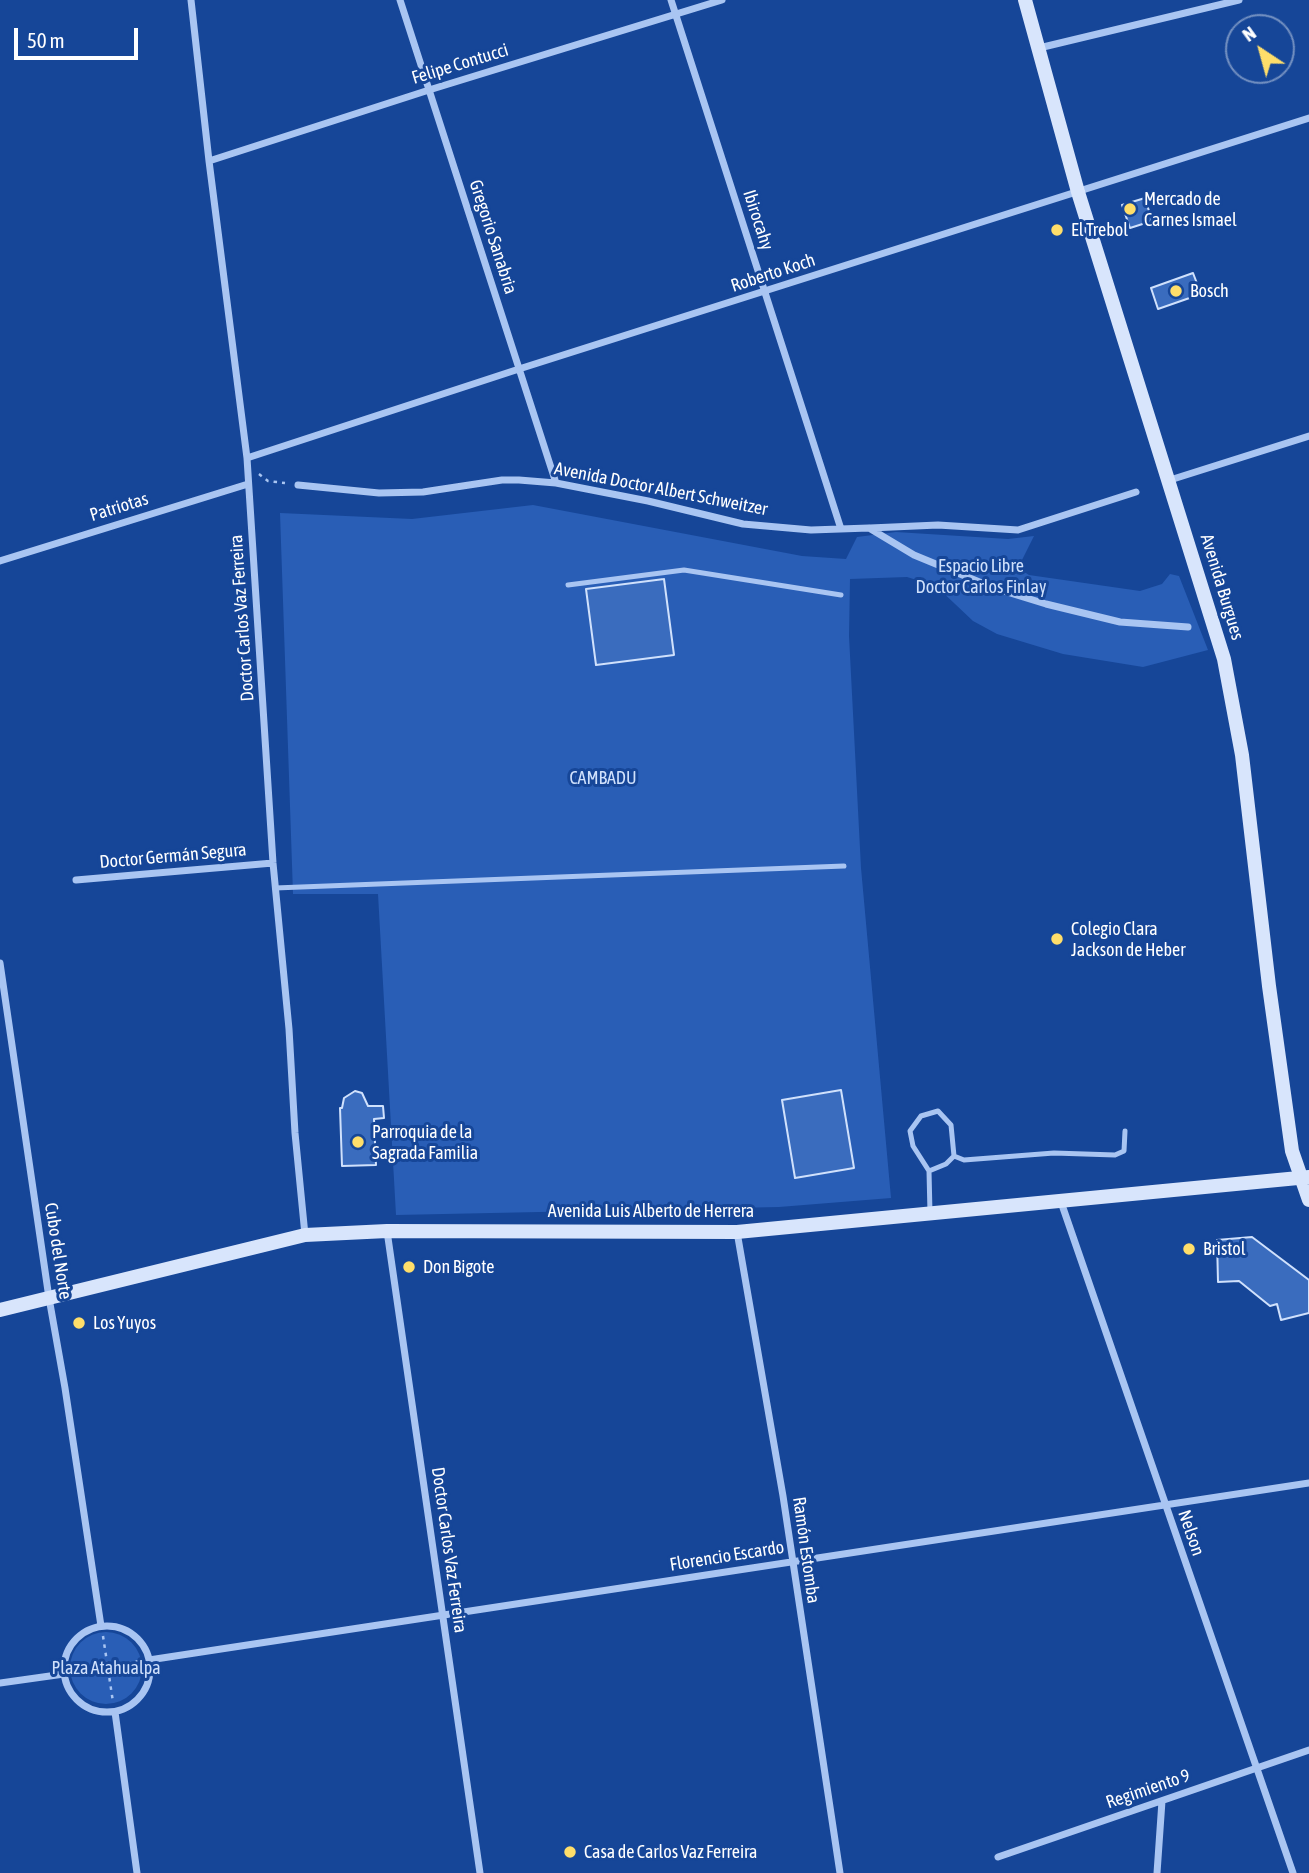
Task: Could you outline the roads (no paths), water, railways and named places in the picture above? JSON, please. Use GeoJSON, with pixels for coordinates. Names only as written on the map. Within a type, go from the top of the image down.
{"type":"FeatureCollection","features":[{"type":"Feature","properties":{"kind":"main road","name":"Avenida Burgues"},"geometry":{"type":"LineString","coordinates":[[1025,0],[1078,192],[1224,659],[1242,755],[1269,986],[1292,1151],[1304,1177],[1309,1200]]}},
{"type":"Feature","properties":{"kind":"main road","name":"Avenida Luis Alberto de Herrera"},"geometry":{"type":"LineString","coordinates":[[0,1310],[305,1235],[387,1231],[737,1232],[1304,1177]]}},
{"type":"Feature","properties":{"kind":"street","name":"Doctor Carlos Vaz Ferreira"},"geometry":{"type":"LineString","coordinates":[[191,0],[247,458],[273,863],[305,1235]]}},
{"type":"Feature","properties":{"kind":"street","name":"Gregorio Sanabria"},"geometry":{"type":"LineString","coordinates":[[400,0],[556,483]]}},
{"type":"Feature","properties":{"kind":"street","name":"Ibirocahy"},"geometry":{"type":"LineString","coordinates":[[671,0],[841,528]]}},
{"type":"Feature","properties":{"kind":"street","name":"Felipe Contucci"},"geometry":{"type":"LineString","coordinates":[[209,161],[722,0]]}},
{"type":"Feature","properties":{"kind":"street"},"geometry":{"type":"LineString","coordinates":[[1038,48],[1239,0]]}},
{"type":"Feature","properties":{"kind":"street","name":"Roberto Koch"},"geometry":{"type":"LineString","coordinates":[[247,458],[1309,118]]}},
{"type":"Feature","properties":{"kind":"street"},"geometry":{"type":"LineString","coordinates":[[1170,480],[1309,436]]}},
{"type":"Feature","properties":{"kind":"street","name":"Avenida Doctor Albert Schweitzer"},"geometry":{"type":"LineString","coordinates":[[298,485],[379,493],[423,492],[502,480],[556,483],[648,501],[743,524],[810,530],[938,525],[1018,530],[1136,492]]}},
{"type":"Feature","properties":{"kind":"street","name":"Patriotas"},"geometry":{"type":"LineString","coordinates":[[0,561],[248,484]]}},
{"type":"Feature","properties":{"kind":"street"},"geometry":{"type":"LineString","coordinates":[[869,528],[914,555],[994,589],[1119,622],[1188,627]]}},
{"type":"Feature","properties":{"kind":"street","name":"Doctor Germán Segura"},"geometry":{"type":"LineString","coordinates":[[76,880],[273,863]]}},
{"type":"Feature","properties":{"kind":"street","name":"Cubo del Norte"},"geometry":{"type":"LineString","coordinates":[[0,963],[101,1626]]}},
{"type":"Feature","properties":{"kind":"street","name":"Nelson"},"geometry":{"type":"LineString","coordinates":[[1061,1202],[1293,1873]]}},
{"type":"Feature","properties":{"kind":"street","name":"Doctor Carlos Vaz Ferreira"},"geometry":{"type":"LineString","coordinates":[[387,1231],[480,1873]]}},
{"type":"Feature","properties":{"kind":"street","name":"Ramón Estomba"},"geometry":{"type":"LineString","coordinates":[[737,1232],[783,1496],[840,1873]]}},
{"type":"Feature","properties":{"kind":"street","name":"Florencio Escardo"},"geometry":{"type":"LineString","coordinates":[[149,1660],[1309,1483]]}},
{"type":"Feature","properties":{"kind":"street"},"geometry":{"type":"LineString","coordinates":[[101,1626],[113,1626],[132,1633],[146,1649],[149,1660],[148,1682],[141,1695],[130,1706],[115,1712],[91,1710],[77,1701],[68,1688],[64,1674],[64,1662],[71,1644],[85,1632],[101,1626]]}},
{"type":"Feature","properties":{"kind":"street"},"geometry":{"type":"LineString","coordinates":[[0,1683],[64,1674]]}},
{"type":"Feature","properties":{"kind":"street"},"geometry":{"type":"LineString","coordinates":[[115,1712],[136,1873]]}},
{"type":"Feature","properties":{"kind":"street","name":"Regimiento 9"},"geometry":{"type":"LineString","coordinates":[[998,1857],[1309,1750]]}},
{"type":"Feature","properties":{"kind":"street"},"geometry":{"type":"LineString","coordinates":[[1157,1873],[1162,1801]]}},
{"type":"Feature","properties":{"kind":"lane"},"geometry":{"type":"LineString","coordinates":[[568,585],[684,570],[842,595]]}},
{"type":"Feature","properties":{"kind":"lane"},"geometry":{"type":"LineString","coordinates":[[275,888],[844,866]]}},
{"type":"Feature","properties":{"kind":"lane"},"geometry":{"type":"LineString","coordinates":[[930,1214],[929,1171],[913,1146],[910,1131],[921,1116],[938,1111],[951,1125],[954,1156]]}},
{"type":"Feature","properties":{"kind":"lane"},"geometry":{"type":"LineString","coordinates":[[954,1156],[964,1160],[1054,1153],[1115,1155],[1124,1151],[1125,1131]]}},
{"type":"Feature","properties":{"kind":"lane"},"geometry":{"type":"LineString","coordinates":[[929,1171],[946,1164],[954,1156]]}},
{"type":"Feature","properties":{"kind":"place","name":"Mercado de Carnes Ismael"},"geometry":{"type":"Point","coordinates":[1130,209]}},
{"type":"Feature","properties":{"kind":"place","name":"El Trebol"},"geometry":{"type":"Point","coordinates":[1057,230]}},
{"type":"Feature","properties":{"kind":"place","name":"Bosch"},"geometry":{"type":"Point","coordinates":[1176,291]}},
{"type":"Feature","properties":{"kind":"place","name":"Colegio Clara Jackson de Heber"},"geometry":{"type":"Point","coordinates":[1057,939]}},
{"type":"Feature","properties":{"kind":"place","name":"Parroquia de la Sagrada Familia"},"geometry":{"type":"Point","coordinates":[358,1142]}},
{"type":"Feature","properties":{"kind":"place","name":"Bristol"},"geometry":{"type":"Point","coordinates":[1189,1249]}},
{"type":"Feature","properties":{"kind":"place","name":"Don Bigote"},"geometry":{"type":"Point","coordinates":[409,1267]}},
{"type":"Feature","properties":{"kind":"place","name":"Los Yuyos"},"geometry":{"type":"Point","coordinates":[79,1323]}},
{"type":"Feature","properties":{"kind":"place","name":"Casa de Carlos Vaz Ferreira"},"geometry":{"type":"Point","coordinates":[570,1852]}},
{"type":"Feature","properties":{"kind":"park label","name":"Espacio Libre Doctor Carlos Finlay"},"geometry":{"type":"Point","coordinates":[981,576]}},
{"type":"Feature","properties":{"kind":"park label","name":"CAMBADU"},"geometry":{"type":"Point","coordinates":[603,778]}},
{"type":"Feature","properties":{"kind":"park label","name":"Plaza Atahualpa"},"geometry":{"type":"Point","coordinates":[106,1668]}}]}
